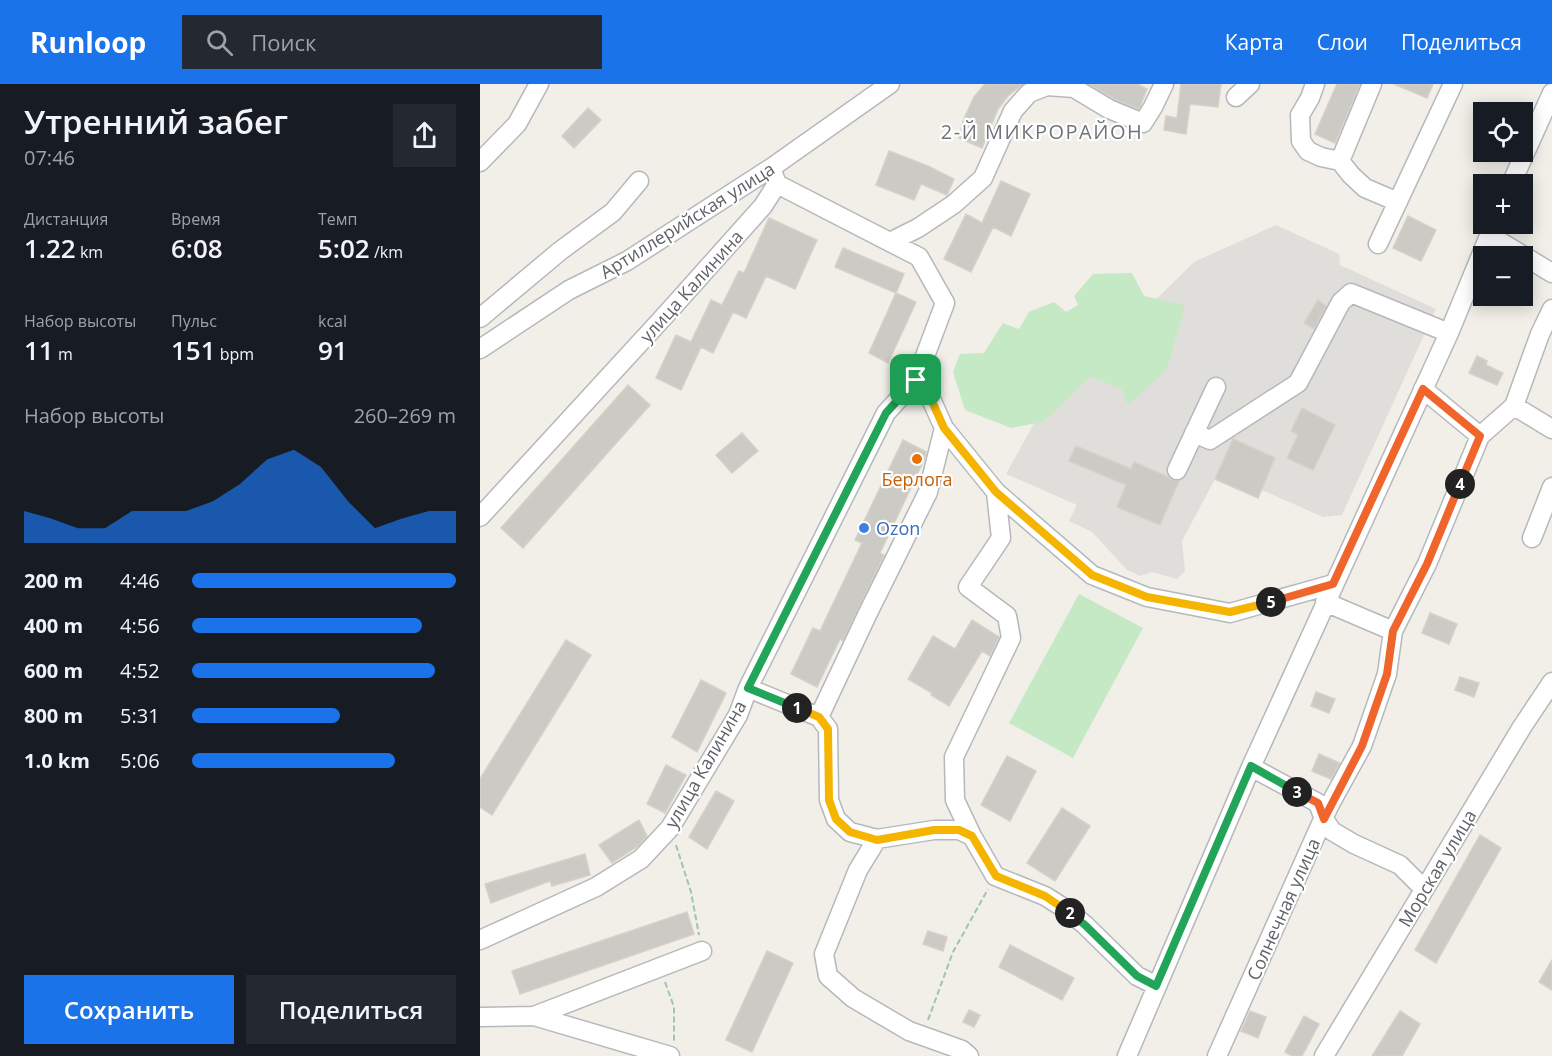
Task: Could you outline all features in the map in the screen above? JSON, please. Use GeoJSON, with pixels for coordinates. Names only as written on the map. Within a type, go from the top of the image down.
{"type":"FeatureCollection","features":[{"type":"Feature","properties":{"kind":"street"},"geometry":{"type":"LineString","coordinates":[[480,162],[517,124],[539,84]]}},
{"type":"Feature","properties":{"kind":"street","name":"Артиллерийская улица"},"geometry":{"type":"LineString","coordinates":[[480,349],[569,290],[627,261],[774,176],[890,84]]}},
{"type":"Feature","properties":{"kind":"street"},"geometry":{"type":"LineString","coordinates":[[890,242],[918,228],[954,204],[983,178],[1013,111],[1029,93],[1047,87],[1074,88],[1109,109],[1143,123],[1164,84]]}},
{"type":"Feature","properties":{"kind":"street"},"geometry":{"type":"LineString","coordinates":[[1236,97],[1250,84]]}},
{"type":"Feature","properties":{"kind":"street"},"geometry":{"type":"LineString","coordinates":[[1315,84],[1300,115],[1301,141],[1308,151],[1321,157],[1340,161],[1365,188],[1398,202]]}},
{"type":"Feature","properties":{"kind":"street"},"geometry":{"type":"LineString","coordinates":[[1340,161],[1372,84]]}},
{"type":"Feature","properties":{"kind":"street"},"geometry":{"type":"LineString","coordinates":[[1378,244],[1453,84]]}},
{"type":"Feature","properties":{"kind":"street"},"geometry":{"type":"LineString","coordinates":[[1516,174],[1552,93]]}},
{"type":"Feature","properties":{"kind":"street"},"geometry":{"type":"LineString","coordinates":[[774,176],[919,257],[945,303],[916,380],[931,399],[944,428],[996,492],[1092,575],[1147,597],[1230,612],[1333,584]]}},
{"type":"Feature","properties":{"kind":"street","name":"улица Калинина"},"geometry":{"type":"LineString","coordinates":[[480,517],[763,206],[774,176]]}},
{"type":"Feature","properties":{"kind":"street"},"geometry":{"type":"LineString","coordinates":[[480,318],[560,251],[613,212],[639,181]]}},
{"type":"Feature","properties":{"kind":"street"},"geometry":{"type":"LineString","coordinates":[[1127,1056],[1251,766],[1449,333],[1489,234]]}},
{"type":"Feature","properties":{"kind":"street"},"geometry":{"type":"LineString","coordinates":[[1498,234],[1552,273]]}},
{"type":"Feature","properties":{"kind":"street"},"geometry":{"type":"LineString","coordinates":[[1194,433],[1210,441],[1298,384],[1341,302],[1351,293],[1449,333]]}},
{"type":"Feature","properties":{"kind":"street","name":"Солнечная улица"},"geometry":{"type":"LineString","coordinates":[[1217,1056],[1324,819],[1362,746],[1387,674],[1393,631],[1427,564],[1480,436],[1514,406],[1540,334],[1552,309]]}},
{"type":"Feature","properties":{"kind":"street","name":"улица Калинина"},"geometry":{"type":"LineString","coordinates":[[480,940],[596,886],[641,859],[670,828],[738,715],[748,688],[886,413],[916,380]]}},
{"type":"Feature","properties":{"kind":"street"},"geometry":{"type":"LineString","coordinates":[[1177,470],[1216,387]]}},
{"type":"Feature","properties":{"kind":"street"},"geometry":{"type":"LineString","coordinates":[[1423,389],[1480,436]]}},
{"type":"Feature","properties":{"kind":"street"},"geometry":{"type":"LineString","coordinates":[[1514,406],[1552,429]]}},
{"type":"Feature","properties":{"kind":"street"},"geometry":{"type":"LineString","coordinates":[[819,717],[928,492],[944,428]]}},
{"type":"Feature","properties":{"kind":"street"},"geometry":{"type":"LineString","coordinates":[[1532,538],[1552,487]]}},
{"type":"Feature","properties":{"kind":"street"},"geometry":{"type":"LineString","coordinates":[[996,492],[1001,538],[968,587],[1007,616],[1011,638],[954,757],[956,800],[972,836],[996,876],[1045,896],[1064,908],[1085,925],[1137,976],[1156,986]]}},
{"type":"Feature","properties":{"kind":"street"},"geometry":{"type":"LineString","coordinates":[[1325,602],[1393,631]]}},
{"type":"Feature","properties":{"kind":"street","name":"Морская улица"},"geometry":{"type":"LineString","coordinates":[[1324,1056],[1522,727],[1552,682]]}},
{"type":"Feature","properties":{"kind":"street"},"geometry":{"type":"LineString","coordinates":[[748,688],[819,717],[828,729],[829,800],[836,819],[850,832],[877,840],[934,830],[959,830],[972,836]]}},
{"type":"Feature","properties":{"kind":"street"},"geometry":{"type":"LineString","coordinates":[[1251,766],[1318,803],[1332,831],[1400,865],[1424,889]]}},
{"type":"Feature","properties":{"kind":"street"},"geometry":{"type":"LineString","coordinates":[[877,840],[858,870],[824,954],[828,975],[853,998],[909,1032],[962,1050],[969,1056]]}},
{"type":"Feature","properties":{"kind":"street"},"geometry":{"type":"LineString","coordinates":[[534,1016],[702,951]]}},
{"type":"Feature","properties":{"kind":"street"},"geometry":{"type":"LineString","coordinates":[[480,1017],[534,1016],[672,1051]]}},
{"type":"Feature","properties":{"kind":"path"},"geometry":{"type":"LineString","coordinates":[[670,828],[692,892],[702,951]]}},
{"type":"Feature","properties":{"kind":"path"},"geometry":{"type":"LineString","coordinates":[[922,1036],[952,952],[996,876]]}},
{"type":"Feature","properties":{"kind":"path"},"geometry":{"type":"LineString","coordinates":[[660,968],[674,1007],[672,1051]]}},
{"type":"Feature","properties":{"kind":"shaded area"},"geometry":{"type":"Polygon","coordinates":[[[1276,225],[1339,254],[1340,265],[1436,309],[1342,515],[1323,517],[1262,490],[1258,498],[1215,479],[1182,541],[1185,571],[1177,579],[1152,572],[1140,576],[1127,570],[1092,532],[1069,521],[1077,505],[1006,474],[1042,409],[1194,262],[1276,225]]]}},
{"type":"Feature","properties":{"kind":"green space"},"geometry":{"type":"Polygon","coordinates":[[[1132,273],[1144,296],[1185,305],[1167,369],[1130,404],[1125,401],[1122,389],[1090,377],[1043,422],[1011,428],[965,410],[953,372],[960,354],[984,353],[1003,323],[1019,329],[1029,312],[1054,302],[1066,312],[1078,305],[1074,296],[1093,274],[1132,273]]]}},
{"type":"Feature","properties":{"kind":"green space"},"geometry":{"type":"Polygon","coordinates":[[[1079,594],[1143,628],[1073,758],[1009,723],[1079,594]]]}},
{"type":"Feature","properties":{"kind":"building"},"geometry":{"type":"Polygon","coordinates":[[[985,84],[1023,84],[1008,96],[998,109],[982,148],[959,138],[963,121],[974,97],[985,84]]]}},
{"type":"Feature","properties":{"kind":"building"},"geometry":{"type":"Polygon","coordinates":[[[1089,84],[1137,84],[1147,89],[1139,109],[1114,99],[1089,84]]]}},
{"type":"Feature","properties":{"kind":"building"},"geometry":{"type":"Polygon","coordinates":[[[1181,84],[1221,84],[1218,107],[1190,104],[1186,134],[1164,130],[1166,116],[1177,118],[1181,84]]]}},
{"type":"Feature","properties":{"kind":"building"},"geometry":{"type":"Polygon","coordinates":[[[1337,84],[1360,84],[1335,143],[1315,134],[1337,84]]]}},
{"type":"Feature","properties":{"kind":"building"},"geometry":{"type":"Polygon","coordinates":[[[1394,84],[1433,84],[1427,98],[1394,84]]]}},
{"type":"Feature","properties":{"kind":"building"},"geometry":{"type":"Polygon","coordinates":[[[588,108],[601,120],[574,148],[562,136],[588,108]]]}},
{"type":"Feature","properties":{"kind":"building"},"geometry":{"type":"Polygon","coordinates":[[[889,151],[954,179],[947,195],[921,184],[914,200],[876,185],[889,151]]]}},
{"type":"Feature","properties":{"kind":"building"},"geometry":{"type":"Polygon","coordinates":[[[1001,181],[1030,194],[1011,236],[993,227],[971,272],[944,259],[966,214],[982,223],[1001,181]]]}},
{"type":"Feature","properties":{"kind":"building"},"geometry":{"type":"Polygon","coordinates":[[[1408,216],[1436,230],[1421,261],[1393,248],[1408,216]]]}},
{"type":"Feature","properties":{"kind":"building"},"geometry":{"type":"Polygon","coordinates":[[[769,218],[817,240],[795,289],[766,276],[746,318],[733,312],[713,353],[701,347],[681,390],[656,378],[676,335],[691,342],[711,300],[722,305],[739,271],[744,273],[769,218]]]}},
{"type":"Feature","properties":{"kind":"building"},"geometry":{"type":"Polygon","coordinates":[[[843,248],[904,274],[896,293],[835,267],[843,248]]]}},
{"type":"Feature","properties":{"kind":"building"},"geometry":{"type":"Polygon","coordinates":[[[896,293],[916,302],[888,363],[869,353],[896,293]]]}},
{"type":"Feature","properties":{"kind":"building"},"geometry":{"type":"Polygon","coordinates":[[[1318,300],[1326,306],[1314,329],[1304,323],[1318,300]]]}},
{"type":"Feature","properties":{"kind":"building"},"geometry":{"type":"Polygon","coordinates":[[[1477,356],[1487,361],[1486,365],[1503,373],[1497,385],[1469,373],[1477,356]]]}},
{"type":"Feature","properties":{"kind":"building"},"geometry":{"type":"Polygon","coordinates":[[[628,385],[650,405],[523,548],[501,528],[628,385]]]}},
{"type":"Feature","properties":{"kind":"building"},"geometry":{"type":"Polygon","coordinates":[[[1302,408],[1335,425],[1313,470],[1287,458],[1298,435],[1291,431],[1302,408]]]}},
{"type":"Feature","properties":{"kind":"building"},"geometry":{"type":"Polygon","coordinates":[[[742,433],[758,451],[732,473],[716,455],[742,433]]]}},
{"type":"Feature","properties":{"kind":"building"},"geometry":{"type":"Polygon","coordinates":[[[1233,439],[1275,458],[1258,498],[1215,479],[1233,439]]]}},
{"type":"Feature","properties":{"kind":"building"},"geometry":{"type":"Polygon","coordinates":[[[903,440],[926,452],[924,460],[880,553],[884,555],[843,641],[840,639],[817,687],[791,674],[813,628],[820,631],[862,543],[855,540],[903,440]]]}},
{"type":"Feature","properties":{"kind":"building"},"geometry":{"type":"Polygon","coordinates":[[[1076,446],[1131,469],[1134,462],[1179,481],[1160,525],[1117,507],[1126,485],[1069,461],[1076,446]]]}},
{"type":"Feature","properties":{"kind":"building"},"geometry":{"type":"Polygon","coordinates":[[[1430,613],[1457,624],[1449,644],[1422,633],[1430,613]]]}},
{"type":"Feature","properties":{"kind":"building"},"geometry":{"type":"Polygon","coordinates":[[[972,620],[999,637],[990,656],[982,651],[949,706],[908,679],[933,636],[955,649],[972,620]]]}},
{"type":"Feature","properties":{"kind":"building"},"geometry":{"type":"Polygon","coordinates":[[[566,640],[591,655],[492,815],[480,807],[480,779],[566,640]]]}},
{"type":"Feature","properties":{"kind":"building"},"geometry":{"type":"Polygon","coordinates":[[[1460,677],[1479,683],[1474,697],[1455,690],[1460,677]]]}},
{"type":"Feature","properties":{"kind":"building"},"geometry":{"type":"Polygon","coordinates":[[[701,680],[726,693],[697,752],[672,737],[701,680]]]}},
{"type":"Feature","properties":{"kind":"building"},"geometry":{"type":"Polygon","coordinates":[[[1316,692],[1335,699],[1329,713],[1311,706],[1316,692]]]}},
{"type":"Feature","properties":{"kind":"building"},"geometry":{"type":"Polygon","coordinates":[[[1319,754],[1340,763],[1331,779],[1312,771],[1319,754]]]}},
{"type":"Feature","properties":{"kind":"building"},"geometry":{"type":"Polygon","coordinates":[[[1007,756],[1036,771],[1010,821],[981,805],[1007,756]]]}},
{"type":"Feature","properties":{"kind":"building"},"geometry":{"type":"Polygon","coordinates":[[[666,765],[686,775],[665,813],[647,804],[666,765]]]}},
{"type":"Feature","properties":{"kind":"building"},"geometry":{"type":"Polygon","coordinates":[[[716,791],[734,801],[707,849],[689,837],[716,791]]]}},
{"type":"Feature","properties":{"kind":"building"},"geometry":{"type":"Polygon","coordinates":[[[1062,808],[1090,826],[1055,881],[1027,863],[1062,808]]]}},
{"type":"Feature","properties":{"kind":"building"},"geometry":{"type":"Polygon","coordinates":[[[639,820],[647,836],[638,846],[612,863],[599,845],[639,820]]]}},
{"type":"Feature","properties":{"kind":"building"},"geometry":{"type":"Polygon","coordinates":[[[1480,835],[1501,848],[1436,963],[1415,950],[1480,835]]]}},
{"type":"Feature","properties":{"kind":"building"},"geometry":{"type":"Polygon","coordinates":[[[585,854],[590,875],[552,886],[550,881],[491,903],[485,884],[585,854]]]}},
{"type":"Feature","properties":{"kind":"building"},"geometry":{"type":"Polygon","coordinates":[[[687,912],[694,934],[520,994],[512,971],[687,912]]]}},
{"type":"Feature","properties":{"kind":"building"},"geometry":{"type":"Polygon","coordinates":[[[928,931],[947,937],[943,951],[923,944],[928,931]]]}},
{"type":"Feature","properties":{"kind":"building"},"geometry":{"type":"Polygon","coordinates":[[[1010,945],[1074,978],[1062,1000],[999,967],[1010,945]]]}},
{"type":"Feature","properties":{"kind":"building"},"geometry":{"type":"Polygon","coordinates":[[[767,951],[793,963],[752,1052],[726,1040],[767,951]]]}},
{"type":"Feature","properties":{"kind":"building"},"geometry":{"type":"Polygon","coordinates":[[[1552,960],[1552,990],[1539,982],[1552,960]]]}},
{"type":"Feature","properties":{"kind":"building"},"geometry":{"type":"Polygon","coordinates":[[[969,1010],[980,1015],[974,1027],[963,1022],[969,1010]]]}},
{"type":"Feature","properties":{"kind":"building"},"geometry":{"type":"Polygon","coordinates":[[[1250,1011],[1266,1017],[1258,1038],[1241,1031],[1250,1011]]]}},
{"type":"Feature","properties":{"kind":"building"},"geometry":{"type":"Polygon","coordinates":[[[1400,1011],[1420,1024],[1402,1056],[1372,1056],[1400,1011]]]}},
{"type":"Feature","properties":{"kind":"building"},"geometry":{"type":"Polygon","coordinates":[[[1304,1016],[1319,1024],[1302,1056],[1292,1056],[1285,1052],[1304,1016]]]}},
{"type":"Feature","properties":{"kind":"place","name":"Берлога"},"geometry":{"type":"Point","coordinates":[917,459]}},
{"type":"Feature","properties":{"kind":"place","name":"Ozon"},"geometry":{"type":"Point","coordinates":[864,528]}},
{"type":"Feature","properties":{"kind":"district","name":"2-Й МИКРОРАЙОН"},"geometry":{"type":"Point","coordinates":[1042,131]}},
{"type":"Feature","properties":{"kind":"route"},"geometry":{"type":"LineString","coordinates":[[916,380],[931,399],[944,428],[996,492],[1092,575],[1147,597],[1230,612],[1333,584],[1423,389],[1480,436],[1427,564],[1393,631],[1387,674],[1362,746],[1324,819],[1318,803],[1251,766],[1156,986],[1137,976],[1085,925],[1064,908],[1045,896],[996,876],[972,836],[959,830],[934,830],[877,840],[850,832],[836,819],[829,800],[828,729],[819,717],[748,688],[886,413],[916,380]]}}]}
